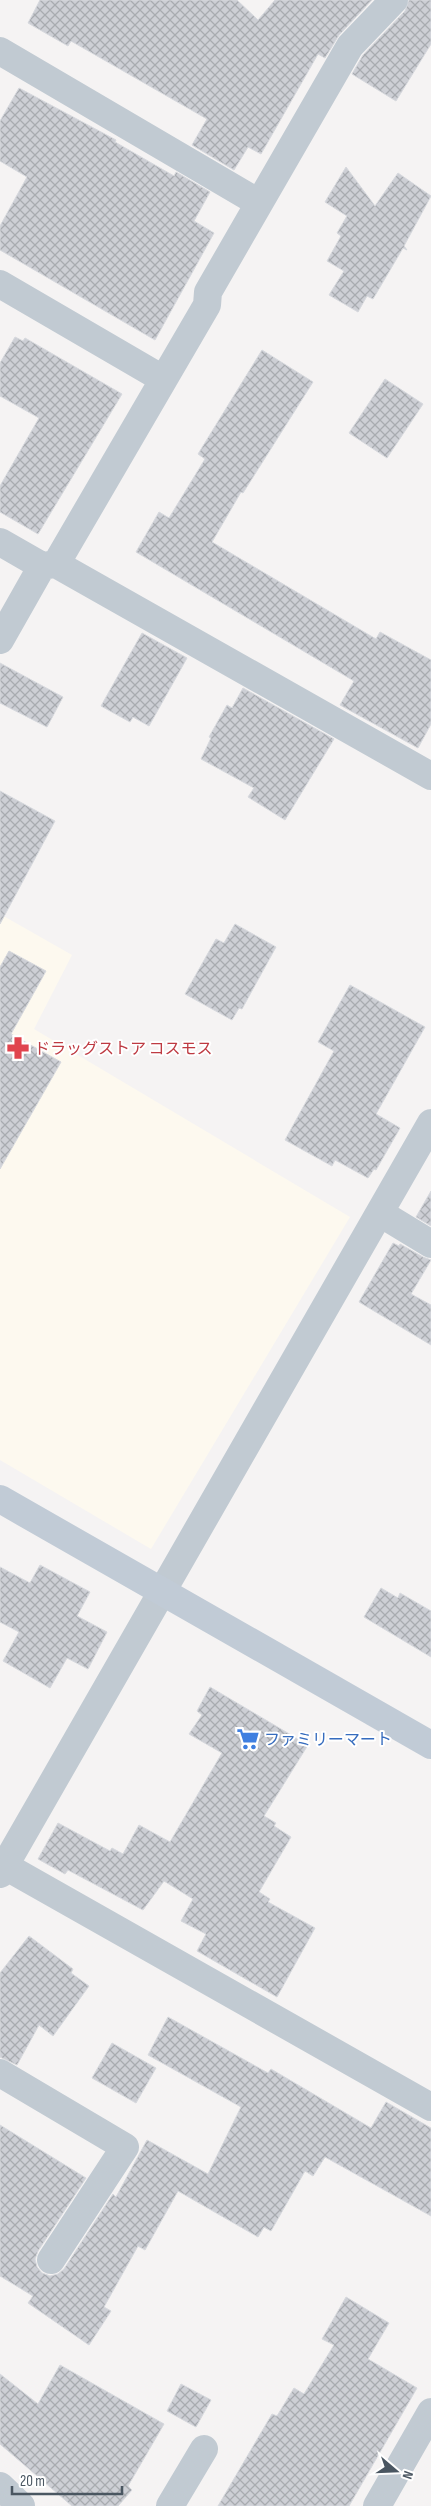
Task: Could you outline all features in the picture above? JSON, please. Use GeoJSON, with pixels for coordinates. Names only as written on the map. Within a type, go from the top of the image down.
{"type":"FeatureCollection","features":[{"type":"Feature","properties":{"kind":"street"},"geometry":{"type":"LineString","coordinates":[[0,640],[49,565],[207,305],[208,292],[350,46],[394,0]]}},
{"type":"Feature","properties":{"kind":"street"},"geometry":{"type":"LineString","coordinates":[[0,51],[259,203]]}},
{"type":"Feature","properties":{"kind":"street"},"geometry":{"type":"LineString","coordinates":[[0,284],[163,379]]}},
{"type":"Feature","properties":{"kind":"street"},"geometry":{"type":"LineString","coordinates":[[0,542],[49,565],[431,776]]}},
{"type":"Feature","properties":{"kind":"street"},"geometry":{"type":"LineString","coordinates":[[431,1123],[3,1870],[431,2107]]}},
{"type":"Feature","properties":{"kind":"street"},"geometry":{"type":"LineString","coordinates":[[380,1213],[431,1244]]}},
{"type":"Feature","properties":{"kind":"street"},"geometry":{"type":"LineString","coordinates":[[0,1498],[431,1745]]}},
{"type":"Feature","properties":{"kind":"street"},"geometry":{"type":"LineString","coordinates":[[0,2073],[125,2147],[51,2260]]}},
{"type":"Feature","properties":{"kind":"street"},"geometry":{"type":"LineString","coordinates":[[377,2506],[431,2412]]}},
{"type":"Feature","properties":{"kind":"street"},"geometry":{"type":"LineString","coordinates":[[170,2506],[204,2450]]}},
{"type":"Feature","properties":{"kind":"street"},"geometry":{"type":"LineString","coordinates":[[0,2486],[21,2506]]}},
{"type":"Feature","properties":{"kind":"shaded area"},"geometry":{"type":"Polygon","coordinates":[[[0,914],[72,955],[34,1029],[350,1217],[151,1549],[0,1460],[0,914]]]}},
{"type":"Feature","properties":{"kind":"building"},"geometry":{"type":"Polygon","coordinates":[[[40,0],[237,0],[258,20],[275,0],[372,0],[339,35],[325,58],[318,54],[261,154],[248,147],[234,170],[192,145],[207,119],[71,41],[68,46],[28,23],[40,0]]]}},
{"type":"Feature","properties":{"kind":"building"},"geometry":{"type":"Polygon","coordinates":[[[409,0],[431,0],[431,44],[396,101],[352,74],[363,55],[405,11],[409,0]]]}},
{"type":"Feature","properties":{"kind":"building"},"geometry":{"type":"Polygon","coordinates":[[[19,88],[116,140],[115,142],[174,176],[176,172],[210,192],[194,221],[214,233],[155,340],[0,250],[0,226],[27,177],[0,161],[0,121],[19,88]]]}},
{"type":"Feature","properties":{"kind":"building"},"geometry":{"type":"Polygon","coordinates":[[[346,167],[375,206],[398,173],[431,196],[404,246],[407,250],[403,248],[373,299],[367,296],[358,312],[329,295],[344,271],[327,261],[341,236],[337,233],[347,216],[325,202],[346,167]]]}},
{"type":"Feature","properties":{"kind":"building"},"geometry":{"type":"Polygon","coordinates":[[[15,337],[23,341],[25,338],[122,394],[38,534],[0,512],[0,486],[39,418],[0,396],[0,363],[15,337]]]}},
{"type":"Feature","properties":{"kind":"building"},"geometry":{"type":"Polygon","coordinates":[[[262,350],[313,382],[243,493],[241,492],[212,542],[376,639],[380,632],[431,660],[431,724],[418,748],[340,705],[354,681],[136,552],[159,512],[169,518],[205,459],[198,454],[262,350]]]}},
{"type":"Feature","properties":{"kind":"building"},"geometry":{"type":"Polygon","coordinates":[[[385,379],[423,404],[387,458],[349,433],[385,379]]]}},
{"type":"Feature","properties":{"kind":"building"},"geometry":{"type":"Polygon","coordinates":[[[142,633],[187,658],[149,726],[133,717],[130,722],[101,706],[142,633]]]}},
{"type":"Feature","properties":{"kind":"building"},"geometry":{"type":"Polygon","coordinates":[[[0,663],[63,697],[47,727],[0,703],[0,663]]]}},
{"type":"Feature","properties":{"kind":"building"},"geometry":{"type":"Polygon","coordinates":[[[243,688],[334,739],[285,820],[248,797],[254,788],[201,759],[211,738],[209,737],[227,705],[232,708],[243,688]]]}},
{"type":"Feature","properties":{"kind":"building"},"geometry":{"type":"Polygon","coordinates":[[[0,791],[55,821],[0,924],[0,791]]]}},
{"type":"Feature","properties":{"kind":"building"},"geometry":{"type":"Polygon","coordinates":[[[235,924],[276,947],[242,1009],[239,1008],[232,1020],[185,994],[216,939],[224,943],[235,924]]]}},
{"type":"Feature","properties":{"kind":"building","name":"ドラッグストア コスモス"},"geometry":{"type":"Polygon","coordinates":[[[9,951],[46,971],[11,1034],[61,1062],[0,1169],[0,967],[9,951]]]}},
{"type":"Feature","properties":{"kind":"building"},"geometry":{"type":"Polygon","coordinates":[[[350,985],[425,1027],[376,1114],[400,1128],[376,1170],[374,1169],[368,1178],[335,1160],[332,1166],[285,1140],[334,1051],[318,1042],[350,985]]]}},
{"type":"Feature","properties":{"kind":"building"},"geometry":{"type":"Polygon","coordinates":[[[431,1191],[431,1226],[416,1217],[431,1191]]]}},
{"type":"Feature","properties":{"kind":"building"},"geometry":{"type":"Polygon","coordinates":[[[393,1243],[399,1246],[400,1244],[431,1260],[411,1294],[431,1305],[431,1345],[359,1302],[393,1243]]]}},
{"type":"Feature","properties":{"kind":"building"},"geometry":{"type":"Polygon","coordinates":[[[40,1565],[90,1592],[77,1616],[107,1632],[88,1669],[67,1658],[50,1688],[3,1661],[19,1632],[0,1622],[0,1567],[30,1583],[40,1565]]]}},
{"type":"Feature","properties":{"kind":"building"},"geometry":{"type":"Polygon","coordinates":[[[381,1588],[398,1598],[400,1593],[431,1611],[431,1657],[364,1617],[381,1588]]]}},
{"type":"Feature","properties":{"kind":"building"},"geometry":{"type":"Polygon","coordinates":[[[210,1687],[308,1745],[264,1816],[276,1823],[274,1826],[291,1837],[259,1892],[270,1899],[268,1902],[315,1928],[277,1997],[197,1951],[206,1934],[181,1921],[193,1899],[164,1881],[143,1910],[68,1870],[65,1874],[38,1859],[58,1823],[110,1851],[112,1848],[123,1854],[139,1825],[170,1842],[222,1753],[189,1734],[202,1715],[197,1711],[210,1687]]]}},
{"type":"Feature","properties":{"kind":"building"},"geometry":{"type":"Polygon","coordinates":[[[29,1936],[73,1969],[71,1973],[89,1986],[53,2036],[39,2025],[17,2065],[0,2057],[0,1973],[29,1936]]]}},
{"type":"Feature","properties":{"kind":"building"},"geometry":{"type":"Polygon","coordinates":[[[168,2017],[268,2073],[271,2069],[371,2128],[386,2102],[431,2128],[431,2216],[325,2157],[313,2176],[305,2171],[271,2231],[264,2227],[258,2237],[178,2191],[145,2250],[138,2246],[104,2307],[111,2311],[89,2345],[28,2303],[33,2296],[0,2276],[0,2125],[86,2178],[38,2251],[35,2259],[37,2267],[42,2273],[50,2276],[58,2274],[64,2269],[113,2194],[116,2197],[147,2140],[208,2174],[241,2107],[148,2055],[168,2017]]]}},
{"type":"Feature","properties":{"kind":"building"},"geometry":{"type":"Polygon","coordinates":[[[112,2043],[156,2068],[136,2103],[92,2078],[112,2043]]]}},
{"type":"Feature","properties":{"kind":"building"},"geometry":{"type":"Polygon","coordinates":[[[346,2297],[389,2323],[368,2359],[417,2388],[349,2506],[218,2506],[272,2414],[277,2416],[294,2388],[304,2394],[334,2345],[322,2339],[346,2297]]]}},
{"type":"Feature","properties":{"kind":"building"},"geometry":{"type":"Polygon","coordinates":[[[60,2365],[164,2424],[128,2486],[132,2490],[118,2506],[72,2506],[0,2444],[0,2374],[38,2404],[60,2365]]]}},
{"type":"Feature","properties":{"kind":"building"},"geometry":{"type":"Polygon","coordinates":[[[181,2384],[211,2400],[196,2427],[167,2411],[181,2384]]]}},
{"type":"Feature","properties":{"kind":"place","name":"ドラッグストア コスモス"},"geometry":{"type":"Point","coordinates":[18,1048]}},
{"type":"Feature","properties":{"kind":"place","name":"ファミリーマート"},"geometry":{"type":"Point","coordinates":[248,1739]}}]}
